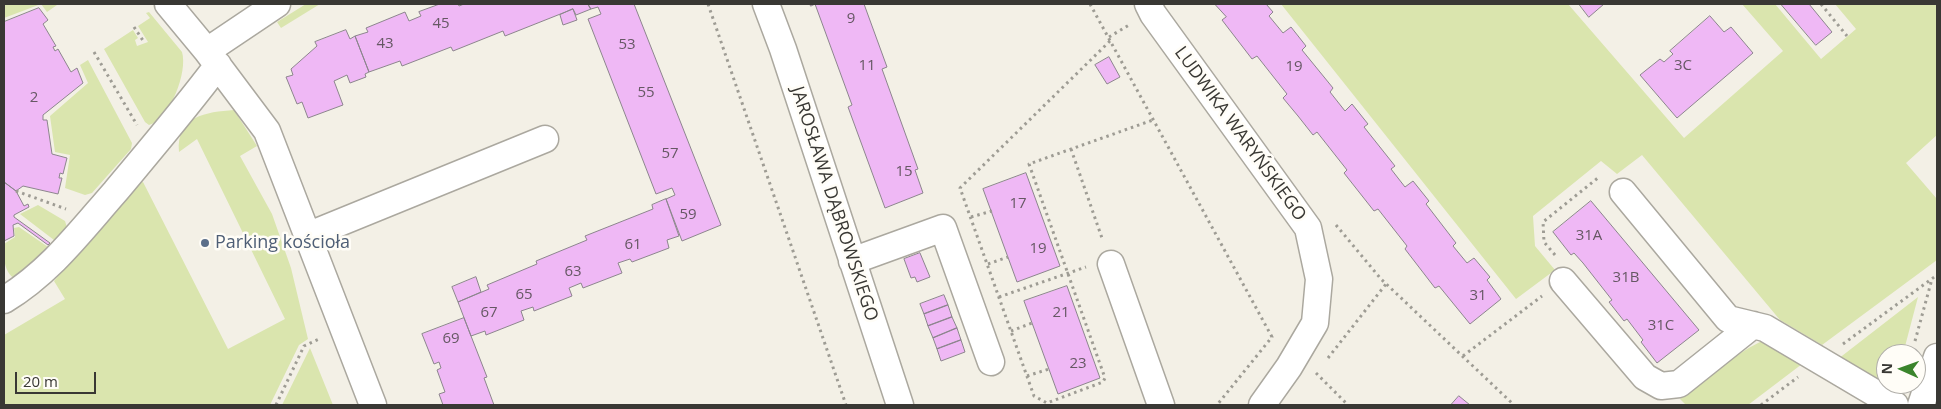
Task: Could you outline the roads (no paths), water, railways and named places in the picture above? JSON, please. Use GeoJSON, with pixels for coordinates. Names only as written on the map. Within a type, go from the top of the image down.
{"type":"FeatureCollection","features":[{"type":"Feature","properties":{"kind":"street"},"geometry":{"type":"LineString","coordinates":[[168,4],[213,58],[266,131],[373,405]]}},
{"type":"Feature","properties":{"kind":"street"},"geometry":{"type":"LineString","coordinates":[[4,300],[29,285],[48,268],[151,149],[213,58],[277,4]]}},
{"type":"Feature","properties":{"kind":"street","name":"JAROSŁAWA DĄBROWSKIEGO"},"geometry":{"type":"LineString","coordinates":[[766,4],[783,48],[900,405]]}},
{"type":"Feature","properties":{"kind":"street","name":"LUDWIKA WARYŃSKIEGO"},"geometry":{"type":"LineString","coordinates":[[1148,4],[1153,14],[1308,228],[1319,279],[1315,322],[1289,367],[1262,405]]}},
{"type":"Feature","properties":{"kind":"street"},"geometry":{"type":"LineString","coordinates":[[307,236],[545,139]]}},
{"type":"Feature","properties":{"kind":"street"},"geometry":{"type":"LineString","coordinates":[[1623,192],[1728,319],[1765,328],[1895,405]]}},
{"type":"Feature","properties":{"kind":"street"},"geometry":{"type":"LineString","coordinates":[[852,261],[944,228],[991,362]]}},
{"type":"Feature","properties":{"kind":"street"},"geometry":{"type":"LineString","coordinates":[[1103,258],[1160,405]]}},
{"type":"Feature","properties":{"kind":"street"},"geometry":{"type":"LineString","coordinates":[[1563,281],[1645,377],[1661,386],[1679,384],[1753,325]]}},
{"type":"Feature","properties":{"kind":"street"},"geometry":{"type":"LineString","coordinates":[[1921,405],[1937,357]]}},
{"type":"Feature","properties":{"kind":"place","name":"Parking kościoła"},"geometry":{"type":"Point","coordinates":[205,243]}}]}
